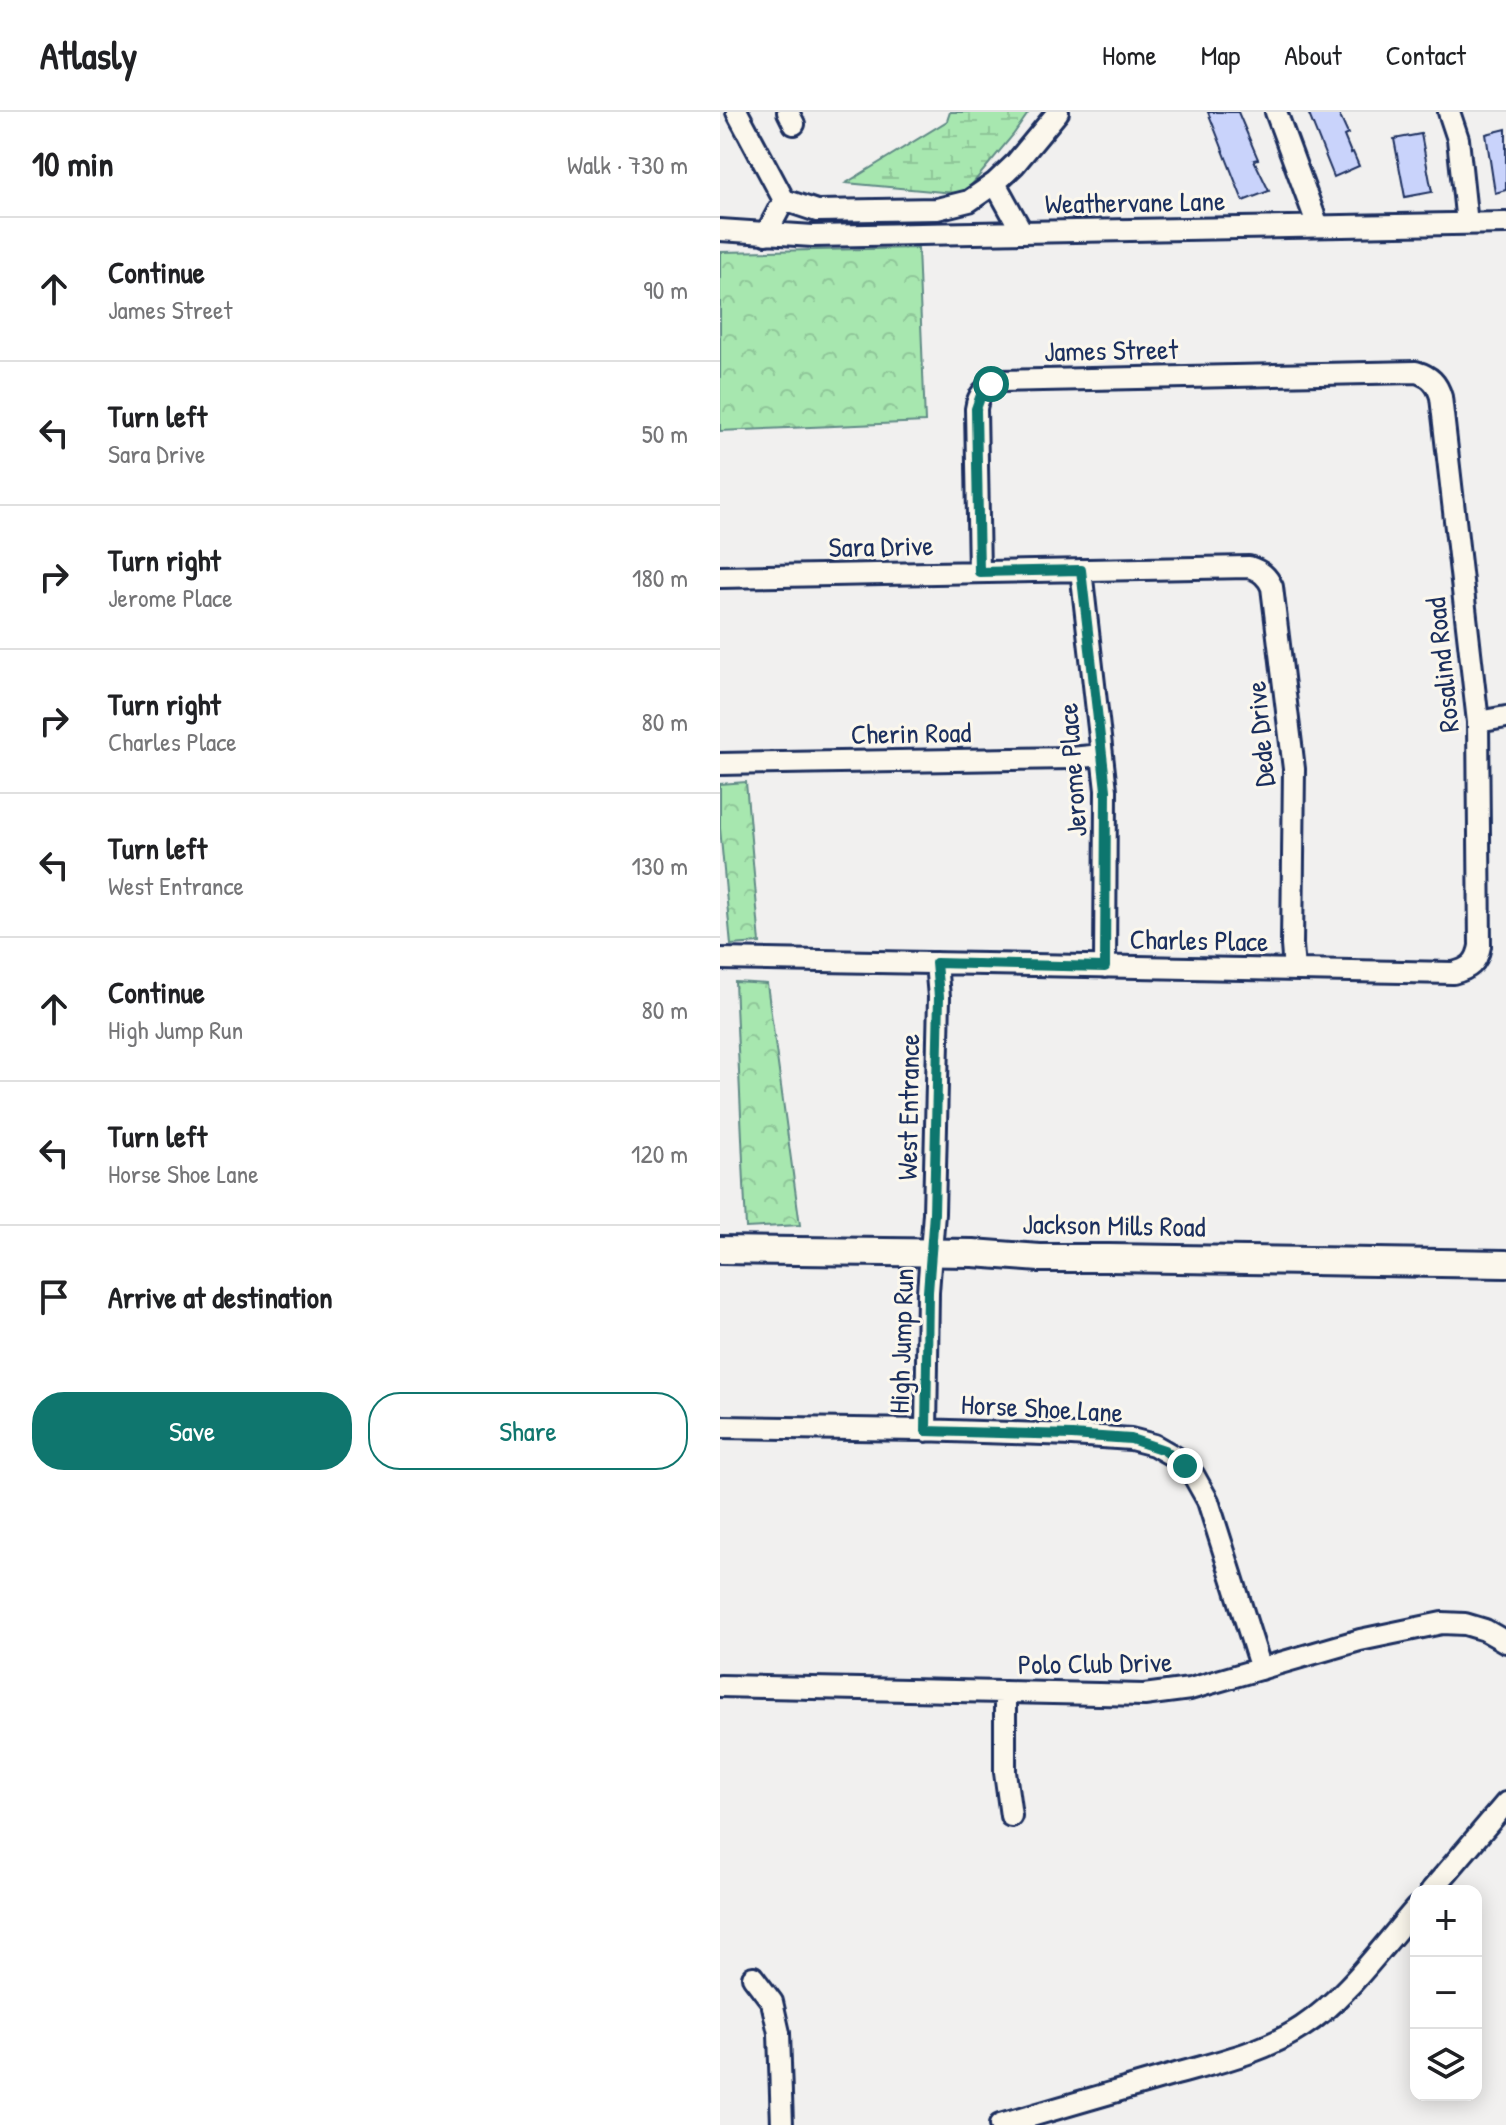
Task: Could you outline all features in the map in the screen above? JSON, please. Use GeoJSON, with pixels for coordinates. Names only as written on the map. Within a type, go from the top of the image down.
{"type":"FeatureCollection","features":[{"type":"Feature","properties":{"kind":"main road","name":"Jackson Mills Road"},"geometry":{"type":"LineString","coordinates":[[720,1250],[973,1253],[1052,1259],[1506,1264]]}},
{"type":"Feature","properties":{"kind":"street"},"geometry":{"type":"LineString","coordinates":[[737,112],[784,200],[766,234]]}},
{"type":"Feature","properties":{"kind":"street","name":"Weathervane Lane"},"geometry":{"type":"LineString","coordinates":[[784,200],[817,211],[951,207],[969,201],[995,183],[1058,112]]}},
{"type":"Feature","properties":{"kind":"street"},"geometry":{"type":"LineString","coordinates":[[1276,112],[1318,226]]}},
{"type":"Feature","properties":{"kind":"street"},"geometry":{"type":"LineString","coordinates":[[1449,112],[1458,139],[1467,224]]}},
{"type":"Feature","properties":{"kind":"street"},"geometry":{"type":"LineString","coordinates":[[995,183],[1022,232]]}},
{"type":"Feature","properties":{"kind":"street","name":"Weathervane Lane"},"geometry":{"type":"LineString","coordinates":[[720,230],[813,236],[1506,223]]}},
{"type":"Feature","properties":{"kind":"street","name":"James Street"},"geometry":{"type":"LineString","coordinates":[[979,572],[976,409],[982,392],[991,384],[1000,381],[1401,372],[1426,375]]}},
{"type":"Feature","properties":{"kind":"street","name":"Rosalind Road"},"geometry":{"type":"LineString","coordinates":[[1426,375],[1434,381],[1441,397],[1478,722],[1478,956]]}},
{"type":"Feature","properties":{"kind":"street","name":"Dede Drive"},"geometry":{"type":"LineString","coordinates":[[1187,568],[1249,567],[1259,570],[1272,587],[1294,769],[1294,970]]}},
{"type":"Feature","properties":{"kind":"street","name":"Sara Drive"},"geometry":{"type":"LineString","coordinates":[[720,577],[1187,568]]}},
{"type":"Feature","properties":{"kind":"street","name":"Jerome Place"},"geometry":{"type":"LineString","coordinates":[[1081,570],[1106,790],[1105,967]]}},
{"type":"Feature","properties":{"kind":"street"},"geometry":{"type":"LineString","coordinates":[[1478,722],[1506,717]]}},
{"type":"Feature","properties":{"kind":"street","name":"Cherin Road"},"geometry":{"type":"LineString","coordinates":[[720,764],[1102,755]]}},
{"type":"Feature","properties":{"kind":"street","name":"Charles Place"},"geometry":{"type":"LineString","coordinates":[[720,959],[1453,973],[1465,970],[1478,956]]}},
{"type":"Feature","properties":{"kind":"street","name":"West Entrance"},"geometry":{"type":"LineString","coordinates":[[932,1253],[938,1013],[936,963]]}},
{"type":"Feature","properties":{"kind":"street","name":"High Jump Run"},"geometry":{"type":"LineString","coordinates":[[926,1431],[928,1292],[932,1253]]}},
{"type":"Feature","properties":{"kind":"street","name":"Horse Shoe Lane"},"geometry":{"type":"LineString","coordinates":[[720,1427],[1072,1435],[1131,1439],[1154,1445],[1175,1457],[1194,1476],[1208,1501],[1261,1669]]}},
{"type":"Feature","properties":{"kind":"street","name":"Polo Club Drive"},"geometry":{"type":"LineString","coordinates":[[720,1686],[1165,1694],[1360,1640],[1442,1623],[1465,1624],[1494,1634],[1506,1642]]}},
{"type":"Feature","properties":{"kind":"street"},"geometry":{"type":"LineString","coordinates":[[1005,1692],[1005,1772],[1011,1816]]}},
{"type":"Feature","properties":{"kind":"street"},"geometry":{"type":"LineString","coordinates":[[1436,1885],[1506,1803]]}},
{"type":"Feature","properties":{"kind":"street"},"geometry":{"type":"LineString","coordinates":[[1000,2125],[1227,2059],[1277,2041],[1303,2027],[1326,2009],[1410,1915]]}},
{"type":"Feature","properties":{"kind":"street"},"geometry":{"type":"LineString","coordinates":[[753,1977],[772,2002],[779,2033],[782,2125]]}},
{"type":"Feature","properties":{"kind":"green space"},"geometry":{"type":"Polygon","coordinates":[[[950,112],[1029,112],[964,194],[846,183],[947,121],[950,112]]]}},
{"type":"Feature","properties":{"kind":"green space"},"geometry":{"type":"Polygon","coordinates":[[[918,248],[925,422],[720,431],[720,252],[918,248]]]}},
{"type":"Feature","properties":{"kind":"green space"},"geometry":{"type":"Polygon","coordinates":[[[746,782],[760,943],[731,945],[720,828],[720,784],[746,782]]]}},
{"type":"Feature","properties":{"kind":"green space"},"geometry":{"type":"Polygon","coordinates":[[[735,982],[767,984],[800,1225],[746,1228],[735,982]]]}},
{"type":"Feature","properties":{"kind":"building"},"geometry":{"type":"Polygon","coordinates":[[[1208,112],[1238,112],[1258,159],[1254,160],[1269,191],[1243,201],[1208,112]]]}},
{"type":"Feature","properties":{"kind":"building"},"geometry":{"type":"Polygon","coordinates":[[[1308,112],[1338,112],[1348,134],[1344,136],[1359,166],[1334,177],[1308,112]]]}},
{"type":"Feature","properties":{"kind":"building"},"geometry":{"type":"Polygon","coordinates":[[[1506,129],[1506,190],[1495,193],[1486,134],[1506,129]]]}},
{"type":"Feature","properties":{"kind":"building"},"geometry":{"type":"Polygon","coordinates":[[[1421,134],[1432,192],[1405,197],[1394,139],[1421,134]]]}},
{"type":"Feature","properties":{"kind":"route"},"geometry":{"type":"LineString","coordinates":[[991,384],[982,392],[976,409],[979,572],[1081,570],[1106,790],[1105,967],[936,963],[939,997],[926,1431],[1131,1439],[1154,1445],[1185,1466]]}}]}
